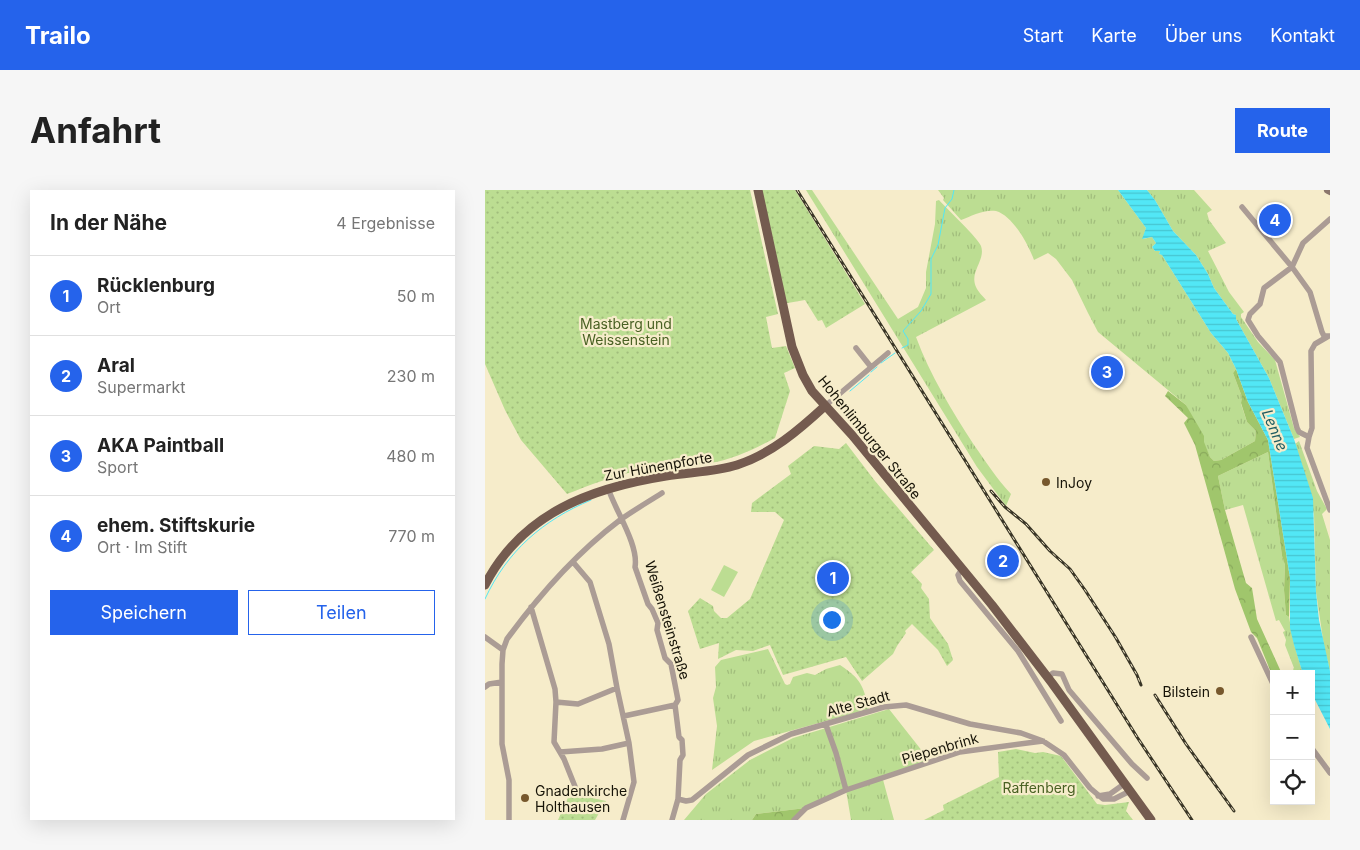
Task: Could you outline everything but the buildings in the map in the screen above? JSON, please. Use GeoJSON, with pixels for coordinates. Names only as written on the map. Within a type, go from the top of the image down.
{"type":"FeatureCollection","features":[{"type":"Feature","properties":{"kind":"main road","name":"Hohenlimburger Straße"},"geometry":{"type":"LineString","coordinates":[[758,190],[792,348],[803,375],[812,390],[852,435],[962,569],[1047,677],[1151,820]]}},
{"type":"Feature","properties":{"kind":"main road","name":"Zur Hünenpforte"},"geometry":{"type":"LineString","coordinates":[[485,585],[506,552],[536,523],[578,499],[608,488],[737,465],[760,455],[780,443],[825,406]]}},
{"type":"Feature","properties":{"kind":"street"},"geometry":{"type":"LineString","coordinates":[[1242,207],[1292,267],[1310,292],[1322,332],[1329,336]]}},
{"type":"Feature","properties":{"kind":"street"},"geometry":{"type":"LineString","coordinates":[[1306,436],[1297,428],[1280,362],[1258,336],[1248,320],[1249,314],[1260,304],[1264,288],[1292,267],[1303,243],[1330,219]]}},
{"type":"Feature","properties":{"kind":"street"},"geometry":{"type":"LineString","coordinates":[[1329,336],[1315,344],[1311,351],[1312,423],[1306,436],[1307,448],[1330,510]]}},
{"type":"Feature","properties":{"kind":"street"},"geometry":{"type":"LineString","coordinates":[[855,348],[871,367]]}},
{"type":"Feature","properties":{"kind":"street"},"geometry":{"type":"LineString","coordinates":[[825,406],[888,353]]}},
{"type":"Feature","properties":{"kind":"street","name":"Weißensteinstraße"},"geometry":{"type":"LineString","coordinates":[[608,488],[630,538],[636,561],[635,566],[644,595],[652,609],[665,658],[671,664],[678,700],[675,704],[683,756],[680,760],[678,799],[672,820]]}},
{"type":"Feature","properties":{"kind":"street"},"geometry":{"type":"LineString","coordinates":[[509,820],[509,780],[502,744],[503,650],[507,640],[556,577],[593,542],[622,519],[662,493]]}},
{"type":"Feature","properties":{"kind":"street"},"geometry":{"type":"LineString","coordinates":[[573,562],[590,582],[609,644],[624,716],[634,782],[623,820]]}},
{"type":"Feature","properties":{"kind":"street","name":"Hohenlimburger Straße"},"geometry":{"type":"LineString","coordinates":[[962,569],[958,575],[960,582],[1018,650],[1061,721]]}},
{"type":"Feature","properties":{"kind":"street"},"geometry":{"type":"LineString","coordinates":[[531,607],[555,689],[554,742],[576,790]]}},
{"type":"Feature","properties":{"kind":"street"},"geometry":{"type":"LineString","coordinates":[[485,637],[503,650]]}},
{"type":"Feature","properties":{"kind":"street"},"geometry":{"type":"LineString","coordinates":[[1251,637],[1270,677]]}},
{"type":"Feature","properties":{"kind":"street"},"geometry":{"type":"LineString","coordinates":[[1047,677],[1053,673],[1062,674],[1069,690],[1132,764],[1147,778]]}},
{"type":"Feature","properties":{"kind":"street"},"geometry":{"type":"LineString","coordinates":[[485,687],[489,684],[502,682]]}},
{"type":"Feature","properties":{"kind":"street"},"geometry":{"type":"LineString","coordinates":[[556,702],[578,704],[617,688]]}},
{"type":"Feature","properties":{"kind":"street"},"geometry":{"type":"LineString","coordinates":[[624,716],[675,704]]}},
{"type":"Feature","properties":{"kind":"street","name":"Alte Stadt"},"geometry":{"type":"LineString","coordinates":[[678,799],[692,800],[749,755],[791,734],[884,707],[906,705],[970,724],[1021,733],[1043,741],[1064,755],[1098,796],[1110,794],[1127,787]]}},
{"type":"Feature","properties":{"kind":"street"},"geometry":{"type":"LineString","coordinates":[[826,725],[836,753],[845,790]]}},
{"type":"Feature","properties":{"kind":"street","name":"Piepenbrink"},"geometry":{"type":"LineString","coordinates":[[794,820],[806,808],[845,790],[960,752],[1043,741]]}},
{"type":"Feature","properties":{"kind":"street"},"geometry":{"type":"LineString","coordinates":[[560,752],[602,749],[629,743]]}},
{"type":"Feature","properties":{"kind":"street"},"geometry":{"type":"LineString","coordinates":[[1315,753],[1330,774]]}},
{"type":"Feature","properties":{"kind":"green space","name":"Mastberg und Weissenstein"},"geometry":{"type":"Polygon","coordinates":[[[485,190],[750,190],[778,314],[766,317],[772,348],[786,346],[795,368],[784,373],[790,391],[775,438],[752,450],[727,459],[701,464],[637,471],[610,478],[567,494],[521,440],[505,410],[485,364],[485,190]]]}},
{"type":"Feature","properties":{"kind":"green space"},"geometry":{"type":"Polygon","coordinates":[[[759,190],[795,190],[865,304],[826,328],[822,320],[818,321],[805,300],[782,304],[759,190]]]}},
{"type":"Feature","properties":{"kind":"green space"},"geometry":{"type":"Polygon","coordinates":[[[806,190],[812,190],[898,319],[918,307],[926,288],[926,272],[935,224],[936,201],[939,200],[979,242],[982,251],[974,282],[986,300],[916,337],[935,379],[958,419],[987,464],[1011,494],[1006,506],[977,467],[806,190]]]}},
{"type":"Feature","properties":{"kind":"green space"},"geometry":{"type":"Polygon","coordinates":[[[938,190],[1118,190],[1146,228],[1143,239],[1152,237],[1156,243],[1152,247],[1155,251],[1160,251],[1159,254],[1162,255],[1211,333],[1228,353],[1236,369],[1233,373],[1242,397],[1241,404],[1247,422],[1256,431],[1255,441],[1221,460],[1214,461],[1210,457],[1186,405],[1098,332],[1072,280],[1056,259],[1048,253],[1034,260],[1028,246],[1014,224],[996,211],[983,212],[961,220],[943,200],[944,198],[938,190]]]}},
{"type":"Feature","properties":{"kind":"green space"},"geometry":{"type":"Polygon","coordinates":[[[1147,190],[1194,190],[1212,210],[1207,213],[1209,220],[1226,243],[1208,251],[1229,292],[1244,312],[1241,314],[1241,317],[1258,342],[1275,360],[1294,428],[1300,437],[1294,439],[1269,378],[1236,319],[1236,315],[1233,314],[1214,288],[1196,255],[1173,231],[1147,190]]]}},
{"type":"Feature","properties":{"kind":"green space"},"geometry":{"type":"Polygon","coordinates":[[[1236,369],[1248,402],[1268,440],[1290,578],[1289,617],[1286,615],[1285,565],[1282,556],[1268,452],[1218,476],[1225,510],[1246,583],[1252,588],[1257,619],[1280,670],[1270,670],[1257,638],[1251,632],[1235,589],[1195,445],[1184,423],[1188,418],[1165,396],[1168,391],[1186,405],[1204,436],[1204,442],[1210,457],[1214,461],[1221,460],[1255,441],[1256,431],[1247,422],[1241,403],[1242,397],[1233,373],[1236,369]]]}},
{"type":"Feature","properties":{"kind":"green space"},"geometry":{"type":"Polygon","coordinates":[[[1299,441],[1317,491],[1327,509],[1322,514],[1330,540],[1330,671],[1324,646],[1316,592],[1314,514],[1295,444],[1299,441]]]}},
{"type":"Feature","properties":{"kind":"green space"},"geometry":{"type":"Polygon","coordinates":[[[846,443],[875,481],[934,550],[911,572],[922,584],[921,588],[929,599],[930,618],[948,644],[953,660],[947,666],[938,650],[912,624],[905,631],[906,633],[893,654],[862,681],[846,657],[783,675],[770,645],[753,651],[736,650],[718,659],[719,643],[700,649],[688,611],[700,598],[713,606],[714,611],[721,618],[727,618],[750,599],[784,520],[775,512],[751,512],[752,503],[791,474],[788,466],[814,446],[839,449],[846,443]]]}},
{"type":"Feature","properties":{"kind":"green space"},"geometry":{"type":"Polygon","coordinates":[[[1268,452],[1282,556],[1285,565],[1286,615],[1289,617],[1302,670],[1293,669],[1285,645],[1286,640],[1283,632],[1285,631],[1279,620],[1276,621],[1243,505],[1225,510],[1218,476],[1268,452]]]}},
{"type":"Feature","properties":{"kind":"green space"},"geometry":{"type":"Polygon","coordinates":[[[724,565],[738,572],[724,597],[711,590],[724,565]]]}},
{"type":"Feature","properties":{"kind":"green space"},"geometry":{"type":"Polygon","coordinates":[[[768,649],[787,685],[790,684],[793,677],[807,673],[815,675],[840,665],[853,674],[860,683],[869,709],[754,741],[712,770],[717,726],[713,698],[716,687],[715,667],[721,660],[768,649]]]}},
{"type":"Feature","properties":{"kind":"green space"},"geometry":{"type":"Polygon","coordinates":[[[889,709],[930,761],[882,776],[894,820],[851,820],[846,790],[806,808],[756,814],[752,820],[684,820],[706,794],[750,760],[793,738],[889,709]]]}},
{"type":"Feature","properties":{"kind":"green space","name":"Raffenberg"},"geometry":{"type":"Polygon","coordinates":[[[1016,749],[1061,756],[1097,804],[1129,802],[1126,811],[1133,820],[924,820],[944,810],[943,805],[999,777],[998,752],[1016,749]]]}},
{"type":"Feature","properties":{"kind":"green space"},"geometry":{"type":"Polygon","coordinates":[[[570,793],[606,801],[595,820],[558,820],[570,793]]]}},
{"type":"Feature","properties":{"kind":"green space"},"geometry":{"type":"Polygon","coordinates":[[[806,808],[794,820],[752,820],[756,814],[806,808]]]}},
{"type":"Feature","properties":{"kind":"water","name":"Lenne"},"geometry":{"type":"Polygon","coordinates":[[[1118,190],[1147,190],[1173,231],[1196,255],[1214,288],[1233,314],[1236,315],[1236,319],[1269,378],[1294,439],[1313,498],[1316,592],[1319,620],[1330,671],[1330,729],[1315,700],[1315,670],[1302,670],[1290,628],[1290,578],[1268,440],[1248,402],[1228,353],[1211,333],[1162,255],[1159,254],[1160,251],[1155,251],[1152,247],[1156,243],[1152,237],[1142,239],[1146,228],[1118,190]]]}},
{"type":"Feature","properties":{"kind":"waterway"},"geometry":{"type":"LineString","coordinates":[[902,348],[908,345],[908,339],[903,331],[921,311],[931,294],[931,259],[938,245],[945,208],[952,199],[954,190]]}},
{"type":"Feature","properties":{"kind":"waterway"},"geometry":{"type":"LineString","coordinates":[[881,363],[895,353]]}},
{"type":"Feature","properties":{"kind":"waterway"},"geometry":{"type":"LineString","coordinates":[[871,372],[877,367]]}},
{"type":"Feature","properties":{"kind":"waterway"},"geometry":{"type":"LineString","coordinates":[[850,391],[869,375]]}},
{"type":"Feature","properties":{"kind":"waterway"},"geometry":{"type":"LineString","coordinates":[[485,599],[504,566],[528,539],[557,517],[591,500]]}},
{"type":"Feature","properties":{"kind":"railway"},"geometry":{"type":"LineString","coordinates":[[797,190],[1137,737],[1192,820]]}},
{"type":"Feature","properties":{"kind":"railway"},"geometry":{"type":"LineString","coordinates":[[991,491],[1005,507],[1026,524],[1050,551],[1070,569],[1116,638],[1141,685]]}},
{"type":"Feature","properties":{"kind":"railway"},"geometry":{"type":"LineString","coordinates":[[1155,695],[1186,744],[1234,811]]}},
{"type":"Feature","properties":{"kind":"place","name":"ehem. Stiftskurie"},"geometry":{"type":"Point","coordinates":[1275,220]}},
{"type":"Feature","properties":{"kind":"place","name":"AKA Paintball"},"geometry":{"type":"Point","coordinates":[1107,372]}},
{"type":"Feature","properties":{"kind":"place","name":"InJoy"},"geometry":{"type":"Point","coordinates":[1046,482]}},
{"type":"Feature","properties":{"kind":"place","name":"Aral"},"geometry":{"type":"Point","coordinates":[1003,561]}},
{"type":"Feature","properties":{"kind":"place","name":"Rücklenburg"},"geometry":{"type":"Point","coordinates":[833,578]}},
{"type":"Feature","properties":{"kind":"place","name":"Bilstein"},"geometry":{"type":"Point","coordinates":[1220,691]}},
{"type":"Feature","properties":{"kind":"place","name":"Gnadenkirche Holthausen"},"geometry":{"type":"Point","coordinates":[525,798]}}]}
